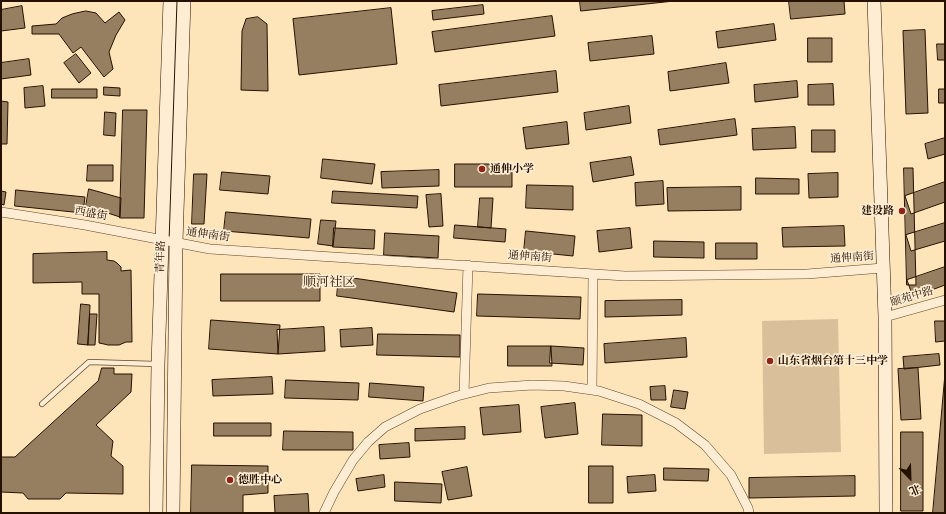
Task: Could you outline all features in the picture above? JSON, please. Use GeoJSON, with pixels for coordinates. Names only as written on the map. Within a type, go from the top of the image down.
{"type":"FeatureCollection","features":[{"type":"Feature","properties":{"kind":"main road","name":"青年路"},"geometry":{"type":"LineString","coordinates":[[156,513],[158,364],[170,1]]}},
{"type":"Feature","properties":{"kind":"main road","name":"青年路"},"geometry":{"type":"LineString","coordinates":[[173,513],[176,242],[184,1]]}},
{"type":"Feature","properties":{"kind":"main road"},"geometry":{"type":"LineString","coordinates":[[874,1],[885,317],[886,513]]}},
{"type":"Feature","properties":{"kind":"street","name":"西盛街"},"geometry":{"type":"LineString","coordinates":[[1,212],[85,225],[176,242]]}},
{"type":"Feature","properties":{"kind":"street","name":"通伸南街"},"geometry":{"type":"LineString","coordinates":[[176,242],[210,249],[626,276],[808,274],[883,268]]}},
{"type":"Feature","properties":{"kind":"street"},"geometry":{"type":"LineString","coordinates":[[464,394],[468,265]]}},
{"type":"Feature","properties":{"kind":"street"},"geometry":{"type":"LineString","coordinates":[[592,390],[593,274]]}},
{"type":"Feature","properties":{"kind":"street","name":"颐苑中路"},"geometry":{"type":"LineString","coordinates":[[885,317],[945,300]]}},
{"type":"Feature","properties":{"kind":"street"},"geometry":{"type":"LineString","coordinates":[[324,513],[334,492],[353,460],[368,442],[385,427],[420,409],[464,394],[489,388],[533,385],[564,386],[599,391],[640,404],[676,423],[705,445],[731,475],[748,508],[749,513]]}},
{"type":"Feature","properties":{"kind":"lane"},"geometry":{"type":"LineString","coordinates":[[42,404],[89,362],[158,364]]}},
{"type":"Feature","properties":{"kind":"shaded area"},"geometry":{"type":"Polygon","coordinates":[[[838,319],[841,452],[764,454],[762,321],[838,319]]]}},
{"type":"Feature","properties":{"kind":"building"},"geometry":{"type":"Polygon","coordinates":[[[580,1],[674,1],[581,11],[580,1]]]}},
{"type":"Feature","properties":{"kind":"building"},"geometry":{"type":"Polygon","coordinates":[[[789,1],[844,1],[845,14],[791,19],[789,1]]]}},
{"type":"Feature","properties":{"kind":"building"},"geometry":{"type":"Polygon","coordinates":[[[483,5],[484,14],[433,20],[432,11],[483,5]]]}},
{"type":"Feature","properties":{"kind":"building"},"geometry":{"type":"Polygon","coordinates":[[[22,6],[25,28],[1,31],[1,10],[22,6]]]}},
{"type":"Feature","properties":{"kind":"building"},"geometry":{"type":"Polygon","coordinates":[[[391,8],[397,64],[299,75],[293,19],[391,8]]]}},
{"type":"Feature","properties":{"kind":"building"},"geometry":{"type":"Polygon","coordinates":[[[86,11],[96,13],[105,23],[119,12],[125,20],[116,35],[109,52],[113,69],[104,77],[81,47],[73,53],[59,34],[32,34],[32,26],[56,24],[62,18],[86,11]]]}},
{"type":"Feature","properties":{"kind":"building"},"geometry":{"type":"Polygon","coordinates":[[[552,16],[555,36],[435,52],[432,32],[552,16]]]}},
{"type":"Feature","properties":{"kind":"building"},"geometry":{"type":"Polygon","coordinates":[[[258,17],[267,24],[268,91],[241,90],[242,31],[246,19],[258,17]]]}},
{"type":"Feature","properties":{"kind":"building"},"geometry":{"type":"Polygon","coordinates":[[[774,24],[776,40],[718,48],[716,32],[774,24]]]}},
{"type":"Feature","properties":{"kind":"building"},"geometry":{"type":"Polygon","coordinates":[[[925,30],[928,113],[906,114],[903,31],[925,30]]]}},
{"type":"Feature","properties":{"kind":"building"},"geometry":{"type":"Polygon","coordinates":[[[652,36],[654,54],[590,61],[588,43],[652,36]]]}},
{"type":"Feature","properties":{"kind":"building"},"geometry":{"type":"Polygon","coordinates":[[[808,38],[832,38],[832,62],[808,62],[808,38]]]}},
{"type":"Feature","properties":{"kind":"building"},"geometry":{"type":"Polygon","coordinates":[[[937,44],[945,44],[945,60],[938,60],[937,44]]]}},
{"type":"Feature","properties":{"kind":"building"},"geometry":{"type":"Polygon","coordinates":[[[76,54],[91,73],[79,83],[64,63],[76,54]]]}},
{"type":"Feature","properties":{"kind":"building"},"geometry":{"type":"Polygon","coordinates":[[[29,59],[31,75],[1,79],[1,63],[29,59]]]}},
{"type":"Feature","properties":{"kind":"building"},"geometry":{"type":"Polygon","coordinates":[[[726,63],[729,83],[670,91],[668,72],[726,63]]]}},
{"type":"Feature","properties":{"kind":"building"},"geometry":{"type":"Polygon","coordinates":[[[556,71],[558,92],[441,106],[439,85],[556,71]]]}},
{"type":"Feature","properties":{"kind":"building"},"geometry":{"type":"Polygon","coordinates":[[[797,81],[798,97],[755,102],[754,85],[797,81]]]}},
{"type":"Feature","properties":{"kind":"building"},"geometry":{"type":"Polygon","coordinates":[[[833,84],[834,105],[808,105],[808,85],[833,84]]]}},
{"type":"Feature","properties":{"kind":"building"},"geometry":{"type":"Polygon","coordinates":[[[43,86],[45,106],[25,108],[24,88],[43,86]]]}},
{"type":"Feature","properties":{"kind":"building"},"geometry":{"type":"Polygon","coordinates":[[[104,87],[120,88],[120,96],[104,95],[104,87]]]}},
{"type":"Feature","properties":{"kind":"building"},"geometry":{"type":"Polygon","coordinates":[[[52,89],[97,89],[97,98],[52,98],[52,89]]]}},
{"type":"Feature","properties":{"kind":"building"},"geometry":{"type":"Polygon","coordinates":[[[939,89],[945,89],[945,103],[939,103],[939,89]]]}},
{"type":"Feature","properties":{"kind":"building"},"geometry":{"type":"Polygon","coordinates":[[[1,101],[8,102],[7,144],[1,144],[1,101]]]}},
{"type":"Feature","properties":{"kind":"building"},"geometry":{"type":"Polygon","coordinates":[[[629,106],[631,123],[586,130],[584,113],[629,106]]]}},
{"type":"Feature","properties":{"kind":"building"},"geometry":{"type":"Polygon","coordinates":[[[123,110],[147,110],[144,218],[120,218],[123,110]]]}},
{"type":"Feature","properties":{"kind":"building"},"geometry":{"type":"Polygon","coordinates":[[[105,112],[116,113],[115,136],[104,135],[105,112]]]}},
{"type":"Feature","properties":{"kind":"building"},"geometry":{"type":"Polygon","coordinates":[[[735,119],[737,135],[660,145],[658,130],[735,119]]]}},
{"type":"Feature","properties":{"kind":"building"},"geometry":{"type":"Polygon","coordinates":[[[567,122],[569,144],[526,149],[523,128],[567,122]]]}},
{"type":"Feature","properties":{"kind":"building"},"geometry":{"type":"Polygon","coordinates":[[[795,127],[796,148],[753,150],[752,129],[795,127]]]}},
{"type":"Feature","properties":{"kind":"building"},"geometry":{"type":"Polygon","coordinates":[[[812,130],[835,130],[835,152],[812,152],[812,130]]]}},
{"type":"Feature","properties":{"kind":"building"},"geometry":{"type":"Polygon","coordinates":[[[945,138],[945,154],[928,159],[925,144],[945,138]]]}},
{"type":"Feature","properties":{"kind":"building"},"geometry":{"type":"Polygon","coordinates":[[[631,157],[634,175],[593,182],[590,163],[631,157]]]}},
{"type":"Feature","properties":{"kind":"building"},"geometry":{"type":"Polygon","coordinates":[[[323,159],[375,164],[372,184],[321,178],[323,159]]]}},
{"type":"Feature","properties":{"kind":"building"},"geometry":{"type":"Polygon","coordinates":[[[455,164],[512,164],[512,187],[455,187],[455,164]]]}},
{"type":"Feature","properties":{"kind":"building"},"geometry":{"type":"Polygon","coordinates":[[[88,165],[113,165],[113,181],[87,181],[88,165]]]}},
{"type":"Feature","properties":{"kind":"building"},"geometry":{"type":"Polygon","coordinates":[[[904,168],[913,168],[916,285],[907,285],[904,168]]]}},
{"type":"Feature","properties":{"kind":"building"},"geometry":{"type":"Polygon","coordinates":[[[439,170],[439,186],[382,188],[381,172],[439,170]]]}},
{"type":"Feature","properties":{"kind":"building"},"geometry":{"type":"Polygon","coordinates":[[[222,172],[270,176],[268,194],[220,190],[222,172]]]}},
{"type":"Feature","properties":{"kind":"building"},"geometry":{"type":"Polygon","coordinates":[[[838,173],[838,197],[809,198],[808,174],[838,173]]]}},
{"type":"Feature","properties":{"kind":"building"},"geometry":{"type":"Polygon","coordinates":[[[194,174],[207,174],[204,224],[192,224],[194,174]]]}},
{"type":"Feature","properties":{"kind":"building"},"geometry":{"type":"Polygon","coordinates":[[[756,178],[799,179],[799,194],[756,194],[756,178]]]}},
{"type":"Feature","properties":{"kind":"building"},"geometry":{"type":"Polygon","coordinates":[[[663,181],[664,204],[636,206],[635,183],[663,181]]]}},
{"type":"Feature","properties":{"kind":"building"},"geometry":{"type":"Polygon","coordinates":[[[945,182],[945,202],[911,214],[905,196],[945,182]]]}},
{"type":"Feature","properties":{"kind":"building"},"geometry":{"type":"Polygon","coordinates":[[[527,185],[573,186],[573,210],[526,208],[527,185]]]}},
{"type":"Feature","properties":{"kind":"building"},"geometry":{"type":"Polygon","coordinates":[[[741,187],[741,210],[668,211],[667,188],[741,187]]]}},
{"type":"Feature","properties":{"kind":"building"},"geometry":{"type":"Polygon","coordinates":[[[89,189],[121,198],[120,217],[86,206],[89,189]]]}},
{"type":"Feature","properties":{"kind":"building"},"geometry":{"type":"Polygon","coordinates":[[[16,190],[85,197],[83,213],[15,206],[16,190]]]}},
{"type":"Feature","properties":{"kind":"building"},"geometry":{"type":"Polygon","coordinates":[[[1,191],[6,192],[4,205],[1,204],[1,191]]]}},
{"type":"Feature","properties":{"kind":"building"},"geometry":{"type":"Polygon","coordinates":[[[333,191],[418,196],[417,208],[332,203],[333,191]]]}},
{"type":"Feature","properties":{"kind":"building"},"geometry":{"type":"Polygon","coordinates":[[[441,194],[443,226],[429,227],[426,195],[441,194]]]}},
{"type":"Feature","properties":{"kind":"building"},"geometry":{"type":"Polygon","coordinates":[[[480,198],[493,198],[491,228],[478,227],[480,198]]]}},
{"type":"Feature","properties":{"kind":"building"},"geometry":{"type":"Polygon","coordinates":[[[226,212],[311,219],[309,238],[224,231],[226,212]]]}},
{"type":"Feature","properties":{"kind":"building"},"geometry":{"type":"Polygon","coordinates":[[[321,220],[336,221],[333,246],[318,244],[321,220]]]}},
{"type":"Feature","properties":{"kind":"building"},"geometry":{"type":"Polygon","coordinates":[[[945,223],[945,241],[911,251],[906,235],[945,223]]]}},
{"type":"Feature","properties":{"kind":"building"},"geometry":{"type":"Polygon","coordinates":[[[455,225],[506,229],[505,242],[454,238],[455,225]]]}},
{"type":"Feature","properties":{"kind":"building"},"geometry":{"type":"Polygon","coordinates":[[[844,226],[845,246],[783,247],[782,228],[844,226]]]}},
{"type":"Feature","properties":{"kind":"building"},"geometry":{"type":"Polygon","coordinates":[[[334,228],[375,230],[374,249],[333,247],[334,228]]]}},
{"type":"Feature","properties":{"kind":"building"},"geometry":{"type":"Polygon","coordinates":[[[630,228],[632,248],[599,252],[597,231],[630,228]]]}},
{"type":"Feature","properties":{"kind":"building"},"geometry":{"type":"Polygon","coordinates":[[[526,231],[575,236],[573,256],[524,251],[526,231]]]}},
{"type":"Feature","properties":{"kind":"building"},"geometry":{"type":"Polygon","coordinates":[[[385,233],[439,236],[438,258],[384,255],[385,233]]]}},
{"type":"Feature","properties":{"kind":"building"},"geometry":{"type":"Polygon","coordinates":[[[654,241],[704,242],[704,258],[654,257],[654,241]]]}},
{"type":"Feature","properties":{"kind":"building"},"geometry":{"type":"Polygon","coordinates":[[[716,243],[757,243],[757,259],[716,259],[716,243]]]}},
{"type":"Feature","properties":{"kind":"building"},"geometry":{"type":"Polygon","coordinates":[[[107,252],[107,260],[117,263],[121,267],[121,271],[131,270],[132,342],[126,342],[119,345],[99,343],[99,294],[82,294],[82,282],[33,283],[33,254],[107,252]]]}},
{"type":"Feature","properties":{"kind":"building"},"geometry":{"type":"Polygon","coordinates":[[[945,267],[945,285],[913,297],[907,280],[945,267]]]}},
{"type":"Feature","properties":{"kind":"building"},"geometry":{"type":"Polygon","coordinates":[[[221,274],[320,274],[320,301],[221,301],[221,274]]]}},
{"type":"Feature","properties":{"kind":"building"},"geometry":{"type":"Polygon","coordinates":[[[339,276],[457,293],[454,312],[337,296],[339,276]]]}},
{"type":"Feature","properties":{"kind":"building"},"geometry":{"type":"Polygon","coordinates":[[[478,294],[581,297],[580,319],[477,316],[478,294]]]}},
{"type":"Feature","properties":{"kind":"building"},"geometry":{"type":"Polygon","coordinates":[[[682,300],[682,315],[605,317],[605,301],[682,300]]]}},
{"type":"Feature","properties":{"kind":"building"},"geometry":{"type":"Polygon","coordinates":[[[81,304],[90,305],[88,345],[78,344],[81,304]]]}},
{"type":"Feature","properties":{"kind":"building"},"geometry":{"type":"Polygon","coordinates":[[[90,314],[97,314],[95,345],[88,345],[90,314]]]}},
{"type":"Feature","properties":{"kind":"building"},"geometry":{"type":"Polygon","coordinates":[[[211,320],[280,325],[278,354],[209,349],[211,320]]]}},
{"type":"Feature","properties":{"kind":"building"},"geometry":{"type":"Polygon","coordinates":[[[935,321],[945,321],[945,341],[936,342],[935,321]]]}},
{"type":"Feature","properties":{"kind":"building"},"geometry":{"type":"Polygon","coordinates":[[[324,327],[325,351],[278,354],[277,330],[324,327]]]}},
{"type":"Feature","properties":{"kind":"building"},"geometry":{"type":"Polygon","coordinates":[[[372,328],[373,345],[341,347],[340,330],[372,328]]]}},
{"type":"Feature","properties":{"kind":"building"},"geometry":{"type":"Polygon","coordinates":[[[378,334],[460,335],[460,357],[377,355],[378,334]]]}},
{"type":"Feature","properties":{"kind":"building"},"geometry":{"type":"Polygon","coordinates":[[[686,338],[687,357],[605,363],[604,344],[686,338]]]}},
{"type":"Feature","properties":{"kind":"building"},"geometry":{"type":"Polygon","coordinates":[[[508,346],[551,346],[552,366],[508,366],[508,346]]]}},
{"type":"Feature","properties":{"kind":"building"},"geometry":{"type":"Polygon","coordinates":[[[551,346],[584,348],[583,365],[550,363],[551,346]]]}},
{"type":"Feature","properties":{"kind":"building"},"geometry":{"type":"Polygon","coordinates":[[[939,354],[940,365],[904,369],[903,357],[939,354]]]}},
{"type":"Feature","properties":{"kind":"building"},"geometry":{"type":"Polygon","coordinates":[[[102,368],[114,368],[114,374],[132,374],[131,392],[96,425],[113,441],[111,456],[123,466],[123,494],[66,493],[60,499],[28,499],[23,493],[1,492],[1,457],[15,457],[98,381],[102,368]]]}},
{"type":"Feature","properties":{"kind":"building"},"geometry":{"type":"Polygon","coordinates":[[[918,368],[921,419],[901,420],[898,369],[918,368]]]}},
{"type":"Feature","properties":{"kind":"building"},"geometry":{"type":"Polygon","coordinates":[[[945,374],[945,513],[933,513],[945,374]]]}},
{"type":"Feature","properties":{"kind":"building"},"geometry":{"type":"Polygon","coordinates":[[[272,377],[273,394],[213,396],[212,380],[272,377]]]}},
{"type":"Feature","properties":{"kind":"building"},"geometry":{"type":"Polygon","coordinates":[[[286,380],[359,383],[358,400],[285,398],[286,380]]]}},
{"type":"Feature","properties":{"kind":"building"},"geometry":{"type":"Polygon","coordinates":[[[370,383],[424,387],[423,401],[369,397],[370,383]]]}},
{"type":"Feature","properties":{"kind":"building"},"geometry":{"type":"Polygon","coordinates":[[[665,386],[666,400],[651,400],[650,387],[665,386]]]}},
{"type":"Feature","properties":{"kind":"building"},"geometry":{"type":"Polygon","coordinates":[[[674,390],[688,392],[685,409],[671,407],[674,390]]]}},
{"type":"Feature","properties":{"kind":"building"},"geometry":{"type":"Polygon","coordinates":[[[575,403],[578,434],[545,438],[541,407],[575,403]]]}},
{"type":"Feature","properties":{"kind":"building"},"geometry":{"type":"Polygon","coordinates":[[[519,405],[521,432],[483,435],[480,408],[519,405]]]}},
{"type":"Feature","properties":{"kind":"building"},"geometry":{"type":"Polygon","coordinates":[[[603,414],[642,415],[642,446],[602,445],[603,414]]]}},
{"type":"Feature","properties":{"kind":"building"},"geometry":{"type":"Polygon","coordinates":[[[214,423],[271,423],[271,436],[214,436],[214,423]]]}},
{"type":"Feature","properties":{"kind":"building"},"geometry":{"type":"Polygon","coordinates":[[[465,427],[465,439],[415,441],[415,429],[465,427]]]}},
{"type":"Feature","properties":{"kind":"building"},"geometry":{"type":"Polygon","coordinates":[[[284,431],[353,432],[353,450],[283,450],[284,431]]]}},
{"type":"Feature","properties":{"kind":"building"},"geometry":{"type":"Polygon","coordinates":[[[901,432],[923,432],[923,511],[901,511],[901,432]]]}},
{"type":"Feature","properties":{"kind":"building"},"geometry":{"type":"Polygon","coordinates":[[[409,443],[410,457],[380,459],[379,445],[409,443]]]}},
{"type":"Feature","properties":{"kind":"building","name":"德胜中心"},"geometry":{"type":"Polygon","coordinates":[[[192,465],[268,466],[268,493],[243,495],[243,513],[191,513],[192,465]]]}},
{"type":"Feature","properties":{"kind":"building"},"geometry":{"type":"Polygon","coordinates":[[[589,466],[613,466],[613,503],[589,503],[589,466]]]}},
{"type":"Feature","properties":{"kind":"building"},"geometry":{"type":"Polygon","coordinates":[[[467,467],[472,496],[448,500],[442,472],[467,467]]]}},
{"type":"Feature","properties":{"kind":"building"},"geometry":{"type":"Polygon","coordinates":[[[664,468],[709,469],[708,481],[664,480],[664,468]]]}},
{"type":"Feature","properties":{"kind":"building"},"geometry":{"type":"Polygon","coordinates":[[[384,475],[385,487],[358,491],[356,479],[384,475]]]}},
{"type":"Feature","properties":{"kind":"building"},"geometry":{"type":"Polygon","coordinates":[[[655,475],[656,491],[628,493],[627,477],[655,475]]]}},
{"type":"Feature","properties":{"kind":"building"},"geometry":{"type":"Polygon","coordinates":[[[855,476],[855,496],[749,498],[749,478],[855,476]]]}},
{"type":"Feature","properties":{"kind":"building"},"geometry":{"type":"Polygon","coordinates":[[[395,482],[442,484],[441,503],[395,501],[395,482]]]}},
{"type":"Feature","properties":{"kind":"building"},"geometry":{"type":"Polygon","coordinates":[[[308,494],[309,513],[275,513],[274,496],[308,494]]]}},
{"type":"Feature","properties":{"kind":"place","name":"通伸小学"},"geometry":{"type":"Point","coordinates":[482,169]}},
{"type":"Feature","properties":{"kind":"place","name":"建设路"},"geometry":{"type":"Point","coordinates":[902,211]}},
{"type":"Feature","properties":{"kind":"place","name":"山东省烟台第十三中学"},"geometry":{"type":"Point","coordinates":[770,361]}},
{"type":"Feature","properties":{"kind":"place","name":"德胜中心"},"geometry":{"type":"Point","coordinates":[230,480]}},
{"type":"Feature","properties":{"kind":"district","name":"顺河社区"},"geometry":{"type":"Point","coordinates":[329,283]}}]}
